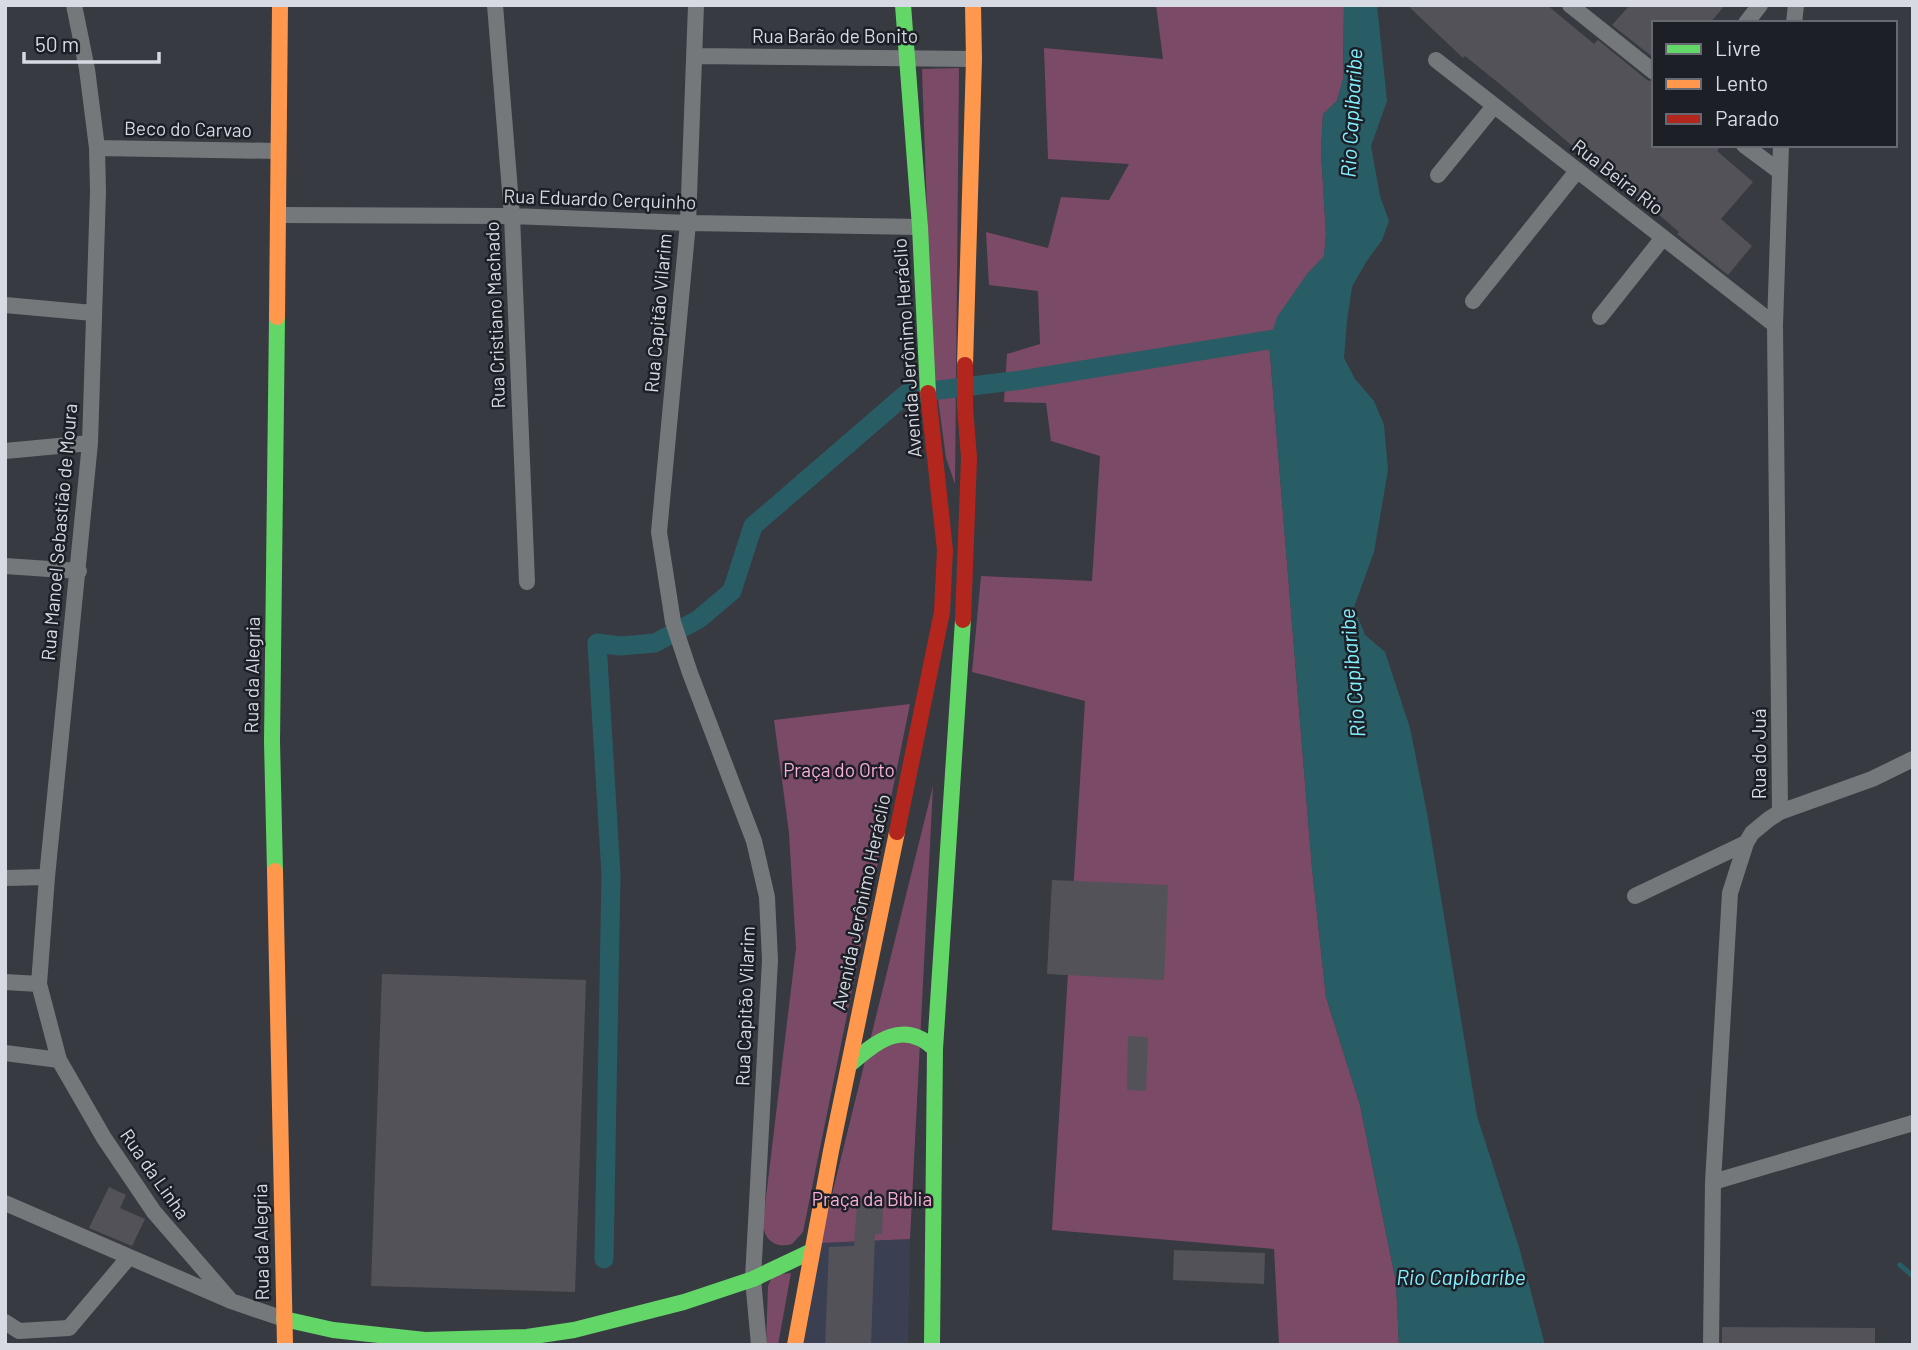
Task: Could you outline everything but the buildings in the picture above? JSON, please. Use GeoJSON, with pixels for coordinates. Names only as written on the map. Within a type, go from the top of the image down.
{"type":"FeatureCollection","features":[{"type":"Feature","properties":{"kind":"main road","name":"Rua da Alegria"},"geometry":{"type":"LineString","coordinates":[[280,5],[272,742],[285,1345]]}},
{"type":"Feature","properties":{"kind":"main road","name":"Avenida Jerônimo Heráclio"},"geometry":{"type":"LineString","coordinates":[[795,1345],[849,1065],[942,612],[945,550],[926,370],[920,227],[903,5]]}},
{"type":"Feature","properties":{"kind":"main road"},"geometry":{"type":"LineString","coordinates":[[932,1345],[936,1049],[967,555],[969,458],[965,374],[968,191],[974,60],[973,5]]}},
{"type":"Feature","properties":{"kind":"main road"},"geometry":{"type":"LineString","coordinates":[[849,1065],[863,1052],[892,1035],[917,1034],[936,1049]]}},
{"type":"Feature","properties":{"kind":"main road"},"geometry":{"type":"LineString","coordinates":[[284,1319],[342,1332],[425,1340],[527,1337],[574,1330],[684,1302],[753,1279],[812,1251]]}},
{"type":"Feature","properties":{"kind":"street","name":"Rua Manoel Sebastião de Moura"},"geometry":{"type":"LineString","coordinates":[[59,1060],[39,984],[90,443],[98,192],[97,148],[87,69],[74,5]]}},
{"type":"Feature","properties":{"kind":"street","name":"Rua Cristiano Machado"},"geometry":{"type":"LineString","coordinates":[[495,5],[512,216],[527,582]]}},
{"type":"Feature","properties":{"kind":"street","name":"Rua Capitão Vilarim"},"geometry":{"type":"LineString","coordinates":[[696,5],[688,223],[659,531],[673,622],[754,841],[767,897],[771,960],[753,1279],[759,1345]]}},
{"type":"Feature","properties":{"kind":"street"},"geometry":{"type":"LineString","coordinates":[[1748,21],[1760,5]]}},
{"type":"Feature","properties":{"kind":"street"},"geometry":{"type":"LineString","coordinates":[[1582,9],[1652,70]]}},
{"type":"Feature","properties":{"kind":"street","name":"Rua Barão de Bonito"},"geometry":{"type":"LineString","coordinates":[[695,56],[974,60]]}},
{"type":"Feature","properties":{"kind":"street","name":"Rua Beira Rio"},"geometry":{"type":"LineString","coordinates":[[1436,60],[1774,326]]}},
{"type":"Feature","properties":{"kind":"street"},"geometry":{"type":"LineString","coordinates":[[1438,175],[1494,106]]}},
{"type":"Feature","properties":{"kind":"street"},"geometry":{"type":"LineString","coordinates":[[1747,147],[1779,171]]}},
{"type":"Feature","properties":{"kind":"street","name":"Rua do Juá"},"geometry":{"type":"LineString","coordinates":[[1711,1345],[1713,1182],[1730,893],[1746,843],[1752,833],[1780,812],[1774,326],[1781,147]]}},
{"type":"Feature","properties":{"kind":"street","name":"Beco do Carvao"},"geometry":{"type":"LineString","coordinates":[[97,148],[278,151]]}},
{"type":"Feature","properties":{"kind":"street"},"geometry":{"type":"LineString","coordinates":[[1473,301],[1577,171]]}},
{"type":"Feature","properties":{"kind":"street","name":"Rua Eduardo Cerquinho"},"geometry":{"type":"LineString","coordinates":[[278,215],[512,216],[688,223],[920,227]]}},
{"type":"Feature","properties":{"kind":"street"},"geometry":{"type":"LineString","coordinates":[[1600,317],[1662,239]]}},
{"type":"Feature","properties":{"kind":"street"},"geometry":{"type":"LineString","coordinates":[[5,305],[93,313]]}},
{"type":"Feature","properties":{"kind":"street"},"geometry":{"type":"LineString","coordinates":[[5,451],[90,443]]}},
{"type":"Feature","properties":{"kind":"street"},"geometry":{"type":"LineString","coordinates":[[5,566],[79,571]]}},
{"type":"Feature","properties":{"kind":"street"},"geometry":{"type":"LineString","coordinates":[[1780,812],[1860,784],[1913,759]]}},
{"type":"Feature","properties":{"kind":"street"},"geometry":{"type":"LineString","coordinates":[[1635,896],[1746,843]]}},
{"type":"Feature","properties":{"kind":"street"},"geometry":{"type":"LineString","coordinates":[[5,878],[47,877]]}},
{"type":"Feature","properties":{"kind":"street"},"geometry":{"type":"LineString","coordinates":[[5,982],[39,984]]}},
{"type":"Feature","properties":{"kind":"street"},"geometry":{"type":"LineString","coordinates":[[5,1053],[59,1060]]}},
{"type":"Feature","properties":{"kind":"street","name":"Rua da Linha"},"geometry":{"type":"LineString","coordinates":[[59,1060],[104,1138],[154,1212],[231,1301]]}},
{"type":"Feature","properties":{"kind":"street"},"geometry":{"type":"LineString","coordinates":[[1713,1182],[1913,1123]]}},
{"type":"Feature","properties":{"kind":"street"},"geometry":{"type":"LineString","coordinates":[[5,1203],[231,1301],[284,1319]]}},
{"type":"Feature","properties":{"kind":"street"},"geometry":{"type":"LineString","coordinates":[[5,1322],[19,1331],[68,1328],[129,1256]]}},
{"type":"Feature","properties":{"kind":"shaded area"},"geometry":{"type":"Polygon","coordinates":[[[910,1239],[908,1345],[804,1345],[820,1243],[910,1239]]]}},
{"type":"Feature","properties":{"kind":"green space"},"geometry":{"type":"Polygon","coordinates":[[[1156,5],[1344,5],[1343,79],[1337,101],[1323,114],[1321,150],[1326,235],[1324,257],[1307,274],[1269,342],[1312,868],[1326,997],[1360,1105],[1396,1282],[1399,1345],[1279,1345],[1274,1249],[1052,1230],[1085,701],[972,672],[981,576],[1092,581],[1100,456],[1051,441],[1046,403],[1004,402],[1007,354],[1040,344],[1038,291],[989,285],[986,232],[1048,248],[1061,197],[1109,200],[1129,164],[1048,159],[1044,48],[1163,59],[1156,5]]]}},
{"type":"Feature","properties":{"kind":"green space"},"geometry":{"type":"Polygon","coordinates":[[[959,68],[955,484],[946,458],[932,355],[922,69],[959,68]]]}},
{"type":"Feature","properties":{"kind":"green space","name":"Praça do Orto"},"geometry":{"type":"Polygon","coordinates":[[[910,704],[803,1232],[792,1244],[776,1244],[765,1234],[763,1222],[796,948],[789,833],[774,720],[910,704]]]}},
{"type":"Feature","properties":{"kind":"green space","name":"Praça da Bíblia"},"geometry":{"type":"Polygon","coordinates":[[[933,786],[910,1239],[820,1243],[933,786]]]}},
{"type":"Feature","properties":{"kind":"green space"},"geometry":{"type":"Polygon","coordinates":[[[791,1273],[778,1345],[766,1345],[768,1286],[773,1275],[791,1273]]]}},
{"type":"Feature","properties":{"kind":"water","name":"Rio Capibaribe"},"geometry":{"type":"Polygon","coordinates":[[[1344,5],[1377,5],[1387,101],[1371,146],[1380,196],[1389,221],[1382,240],[1352,287],[1347,321],[1344,358],[1355,379],[1374,401],[1384,425],[1388,470],[1374,552],[1354,607],[1365,635],[1385,652],[1410,728],[1427,813],[1477,1116],[1519,1247],[1545,1345],[1399,1345],[1396,1282],[1360,1105],[1326,997],[1312,868],[1269,342],[1277,317],[1307,274],[1324,256],[1326,235],[1321,150],[1323,114],[1337,101],[1343,79],[1344,5]]]}},
{"type":"Feature","properties":{"kind":"waterway"},"geometry":{"type":"LineString","coordinates":[[604,1259],[611,874],[597,643],[620,646],[655,643],[699,619],[732,591],[753,526],[906,394],[1021,380],[1293,336]]}},
{"type":"Feature","properties":{"kind":"waterway"},"geometry":{"type":"LineString","coordinates":[[1900,1265],[1913,1276]]}},
{"type":"Feature","properties":{"kind":"traffic: fast"},"geometry":{"type":"LineString","coordinates":[[903,5],[920,227],[928,393]]}},
{"type":"Feature","properties":{"kind":"traffic: fast"},"geometry":{"type":"LineString","coordinates":[[275,871],[272,742],[277,317]]}},
{"type":"Feature","properties":{"kind":"traffic: fast"},"geometry":{"type":"LineString","coordinates":[[932,1345],[935,1049],[963,620]]}},
{"type":"Feature","properties":{"kind":"traffic: fast"},"geometry":{"type":"LineString","coordinates":[[849,1065],[880,1041],[890,1037],[912,1035],[935,1049]]}},
{"type":"Feature","properties":{"kind":"traffic: fast"},"geometry":{"type":"LineString","coordinates":[[284,1319],[333,1330],[425,1340],[527,1337],[574,1330],[684,1302],[753,1279],[812,1251]]}},
{"type":"Feature","properties":{"kind":"traffic: slow"},"geometry":{"type":"LineString","coordinates":[[277,317],[280,5]]}},
{"type":"Feature","properties":{"kind":"traffic: slow"},"geometry":{"type":"LineString","coordinates":[[965,365],[974,59],[973,5]]}},
{"type":"Feature","properties":{"kind":"traffic: slow"},"geometry":{"type":"LineString","coordinates":[[795,1345],[831,1151],[897,832]]}},
{"type":"Feature","properties":{"kind":"traffic: slow"},"geometry":{"type":"LineString","coordinates":[[275,871],[285,1345]]}},
{"type":"Feature","properties":{"kind":"traffic: jam"},"geometry":{"type":"LineString","coordinates":[[963,620],[969,458],[965,365]]}},
{"type":"Feature","properties":{"kind":"traffic: jam"},"geometry":{"type":"LineString","coordinates":[[897,832],[942,612],[945,550],[928,393]]}}]}
